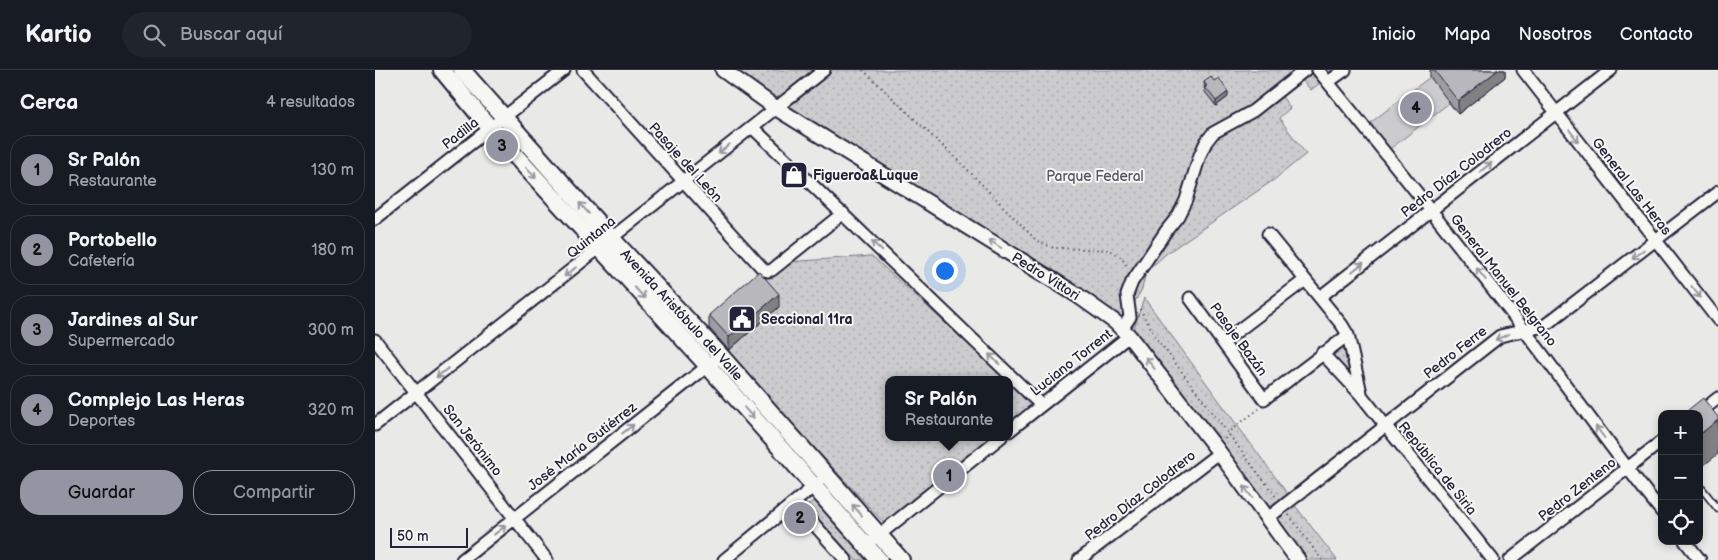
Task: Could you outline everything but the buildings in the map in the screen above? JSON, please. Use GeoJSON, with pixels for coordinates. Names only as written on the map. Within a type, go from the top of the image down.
{"type":"FeatureCollection","features":[{"type":"Feature","properties":{"kind":"main road","name":"Avenida Aristóbulo del Valle"},"geometry":{"type":"LineString","coordinates":[[441,70],[490,128],[720,355],[901,560]]}},
{"type":"Feature","properties":{"kind":"main road","name":"Avenida Aristóbulo del Valle"},"geometry":{"type":"LineString","coordinates":[[463,70],[708,366],[879,560]]}},
{"type":"Feature","properties":{"kind":"street","name":"Padilla"},"geometry":{"type":"LineString","coordinates":[[375,219],[564,70]]}},
{"type":"Feature","properties":{"kind":"street","name":"Pasaje del León"},"geometry":{"type":"LineString","coordinates":[[583,70],[764,270],[772,270],[843,213]]}},
{"type":"Feature","properties":{"kind":"street","name":"Pedro Vittori"},"geometry":{"type":"LineString","coordinates":[[723,70],[776,108],[1077,295],[1125,332],[1298,560]]}},
{"type":"Feature","properties":{"kind":"street","name":"Quintana"},"geometry":{"type":"LineString","coordinates":[[375,425],[824,70]]}},
{"type":"Feature","properties":{"kind":"street","name":"Luciano Torrent"},"geometry":{"type":"LineString","coordinates":[[1013,428],[1125,332],[1130,317],[1127,295],[1131,282],[1165,231],[1178,216],[1186,200],[1200,155],[1213,133],[1253,111],[1305,70]]}},
{"type":"Feature","properties":{"kind":"street","name":"General Manuel Belgrano"},"geometry":{"type":"LineString","coordinates":[[1318,70],[1431,210],[1658,507]]}},
{"type":"Feature","properties":{"kind":"street"},"geometry":{"type":"LineString","coordinates":[[1328,82],[1345,70]]}},
{"type":"Feature","properties":{"kind":"street","name":"General Las Heras"},"geometry":{"type":"LineString","coordinates":[[1523,70],[1718,320]]}},
{"type":"Feature","properties":{"kind":"street","name":"Pedro Díaz Colodrero"},"geometry":{"type":"LineString","coordinates":[[1320,297],[1611,70]]}},
{"type":"Feature","properties":{"kind":"street"},"geometry":{"type":"LineString","coordinates":[[752,127],[1011,376]]}},
{"type":"Feature","properties":{"kind":"street","name":"Pedro Ferre"},"geometry":{"type":"LineString","coordinates":[[1268,518],[1499,336],[1544,326],[1718,192]]}},
{"type":"Feature","properties":{"kind":"street","name":"República de Siria"},"geometry":{"type":"LineString","coordinates":[[1268,234],[1320,297],[1348,335],[1361,395]]}},
{"type":"Feature","properties":{"kind":"street"},"geometry":{"type":"LineString","coordinates":[[1223,342],[1305,280]]}},
{"type":"Feature","properties":{"kind":"street","name":"Pasaje Bazán"},"geometry":{"type":"LineString","coordinates":[[1189,298],[1223,342],[1264,402]]}},
{"type":"Feature","properties":{"kind":"street"},"geometry":{"type":"LineString","coordinates":[[1264,402],[1323,353],[1348,335]]}},
{"type":"Feature","properties":{"kind":"street","name":"San Jerónimo"},"geometry":{"type":"LineString","coordinates":[[375,340],[547,560]]}},
{"type":"Feature","properties":{"kind":"street","name":"República de Siria"},"geometry":{"type":"LineString","coordinates":[[1323,353],[1361,395],[1493,560]]}},
{"type":"Feature","properties":{"kind":"street","name":"José María Gutiérrez"},"geometry":{"type":"LineString","coordinates":[[462,560],[720,355]]}},
{"type":"Feature","properties":{"kind":"street"},"geometry":{"type":"LineString","coordinates":[[1013,378],[1041,405]]}},
{"type":"Feature","properties":{"kind":"street"},"geometry":{"type":"LineString","coordinates":[[1703,410],[1718,398]]}},
{"type":"Feature","properties":{"kind":"street"},"geometry":{"type":"LineString","coordinates":[[866,545],[996,441]]}},
{"type":"Feature","properties":{"kind":"street","name":"Pedro Zenteno"},"geometry":{"type":"LineString","coordinates":[[1510,560],[1658,444]]}},
{"type":"Feature","properties":{"kind":"street","name":"Pedro Díaz Colodrero"},"geometry":{"type":"LineString","coordinates":[[1079,560],[1217,451]]}},
{"type":"Feature","properties":{"kind":"street"},"geometry":{"type":"LineString","coordinates":[[724,560],[827,475]]}},
{"type":"Feature","properties":{"kind":"street"},"geometry":{"type":"LineString","coordinates":[[795,503],[846,560]]}},
{"type":"Feature","properties":{"kind":"street"},"geometry":{"type":"LineString","coordinates":[[1688,545],[1700,560]]}},
{"type":"Feature","properties":{"kind":"lane"},"geometry":{"type":"LineString","coordinates":[[1703,490],[1718,509]]}},
{"type":"Feature","properties":{"kind":"path"},"geometry":{"type":"LineString","coordinates":[[1217,451],[1231,430],[1264,402]]}},
{"type":"Feature","properties":{"kind":"green space","name":"Parque Federal"},"geometry":{"type":"Polygon","coordinates":[[[732,70],[1335,70],[1339,75],[1320,83],[1311,90],[1302,80],[1281,95],[1290,108],[1279,118],[1306,154],[1275,179],[1167,253],[1146,272],[1142,289],[1122,324],[766,95],[732,70]]]}},
{"type":"Feature","properties":{"kind":"green space"},"geometry":{"type":"Polygon","coordinates":[[[1439,70],[1505,77],[1458,114],[1449,103],[1390,149],[1370,123],[1439,70]]]}},
{"type":"Feature","properties":{"kind":"green space"},"geometry":{"type":"Polygon","coordinates":[[[872,256],[1003,376],[885,376],[885,441],[987,441],[885,524],[726,353],[778,307],[759,284],[787,262],[872,256]]]}},
{"type":"Feature","properties":{"kind":"green space"},"geometry":{"type":"Polygon","coordinates":[[[1144,298],[1289,496],[1267,513],[1132,334],[1144,298]]]}},
{"type":"Feature","properties":{"kind":"green space"},"geometry":{"type":"Polygon","coordinates":[[[1347,336],[1357,389],[1324,353],[1347,336]]]}},
{"type":"Feature","properties":{"kind":"green space"},"geometry":{"type":"Polygon","coordinates":[[[1013,386],[1033,404],[1013,421],[1013,386]]]}},
{"type":"Feature","properties":{"kind":"green space"},"geometry":{"type":"Polygon","coordinates":[[[815,499],[871,560],[856,560],[807,506],[815,499]]]}},
{"type":"Feature","properties":{"kind":"green space"},"geometry":{"type":"Polygon","coordinates":[[[1293,503],[1337,560],[1302,560],[1272,520],[1293,503]]]}},
{"type":"Feature","properties":{"kind":"place","name":"Complejo Las Heras"},"geometry":{"type":"Point","coordinates":[1416,108]}},
{"type":"Feature","properties":{"kind":"place","name":"Jardines al Sur"},"geometry":{"type":"Point","coordinates":[502,146]}},
{"type":"Feature","properties":{"kind":"place","name":"Figueroa&Luque"},"geometry":{"type":"Point","coordinates":[794,175]}},
{"type":"Feature","properties":{"kind":"place","name":"Seccional 11ra"},"geometry":{"type":"Point","coordinates":[742,319]}},
{"type":"Feature","properties":{"kind":"place","name":"Sr Palón"},"geometry":{"type":"Point","coordinates":[949,476]}},
{"type":"Feature","properties":{"kind":"place","name":"Portobello"},"geometry":{"type":"Point","coordinates":[800,518]}}]}
